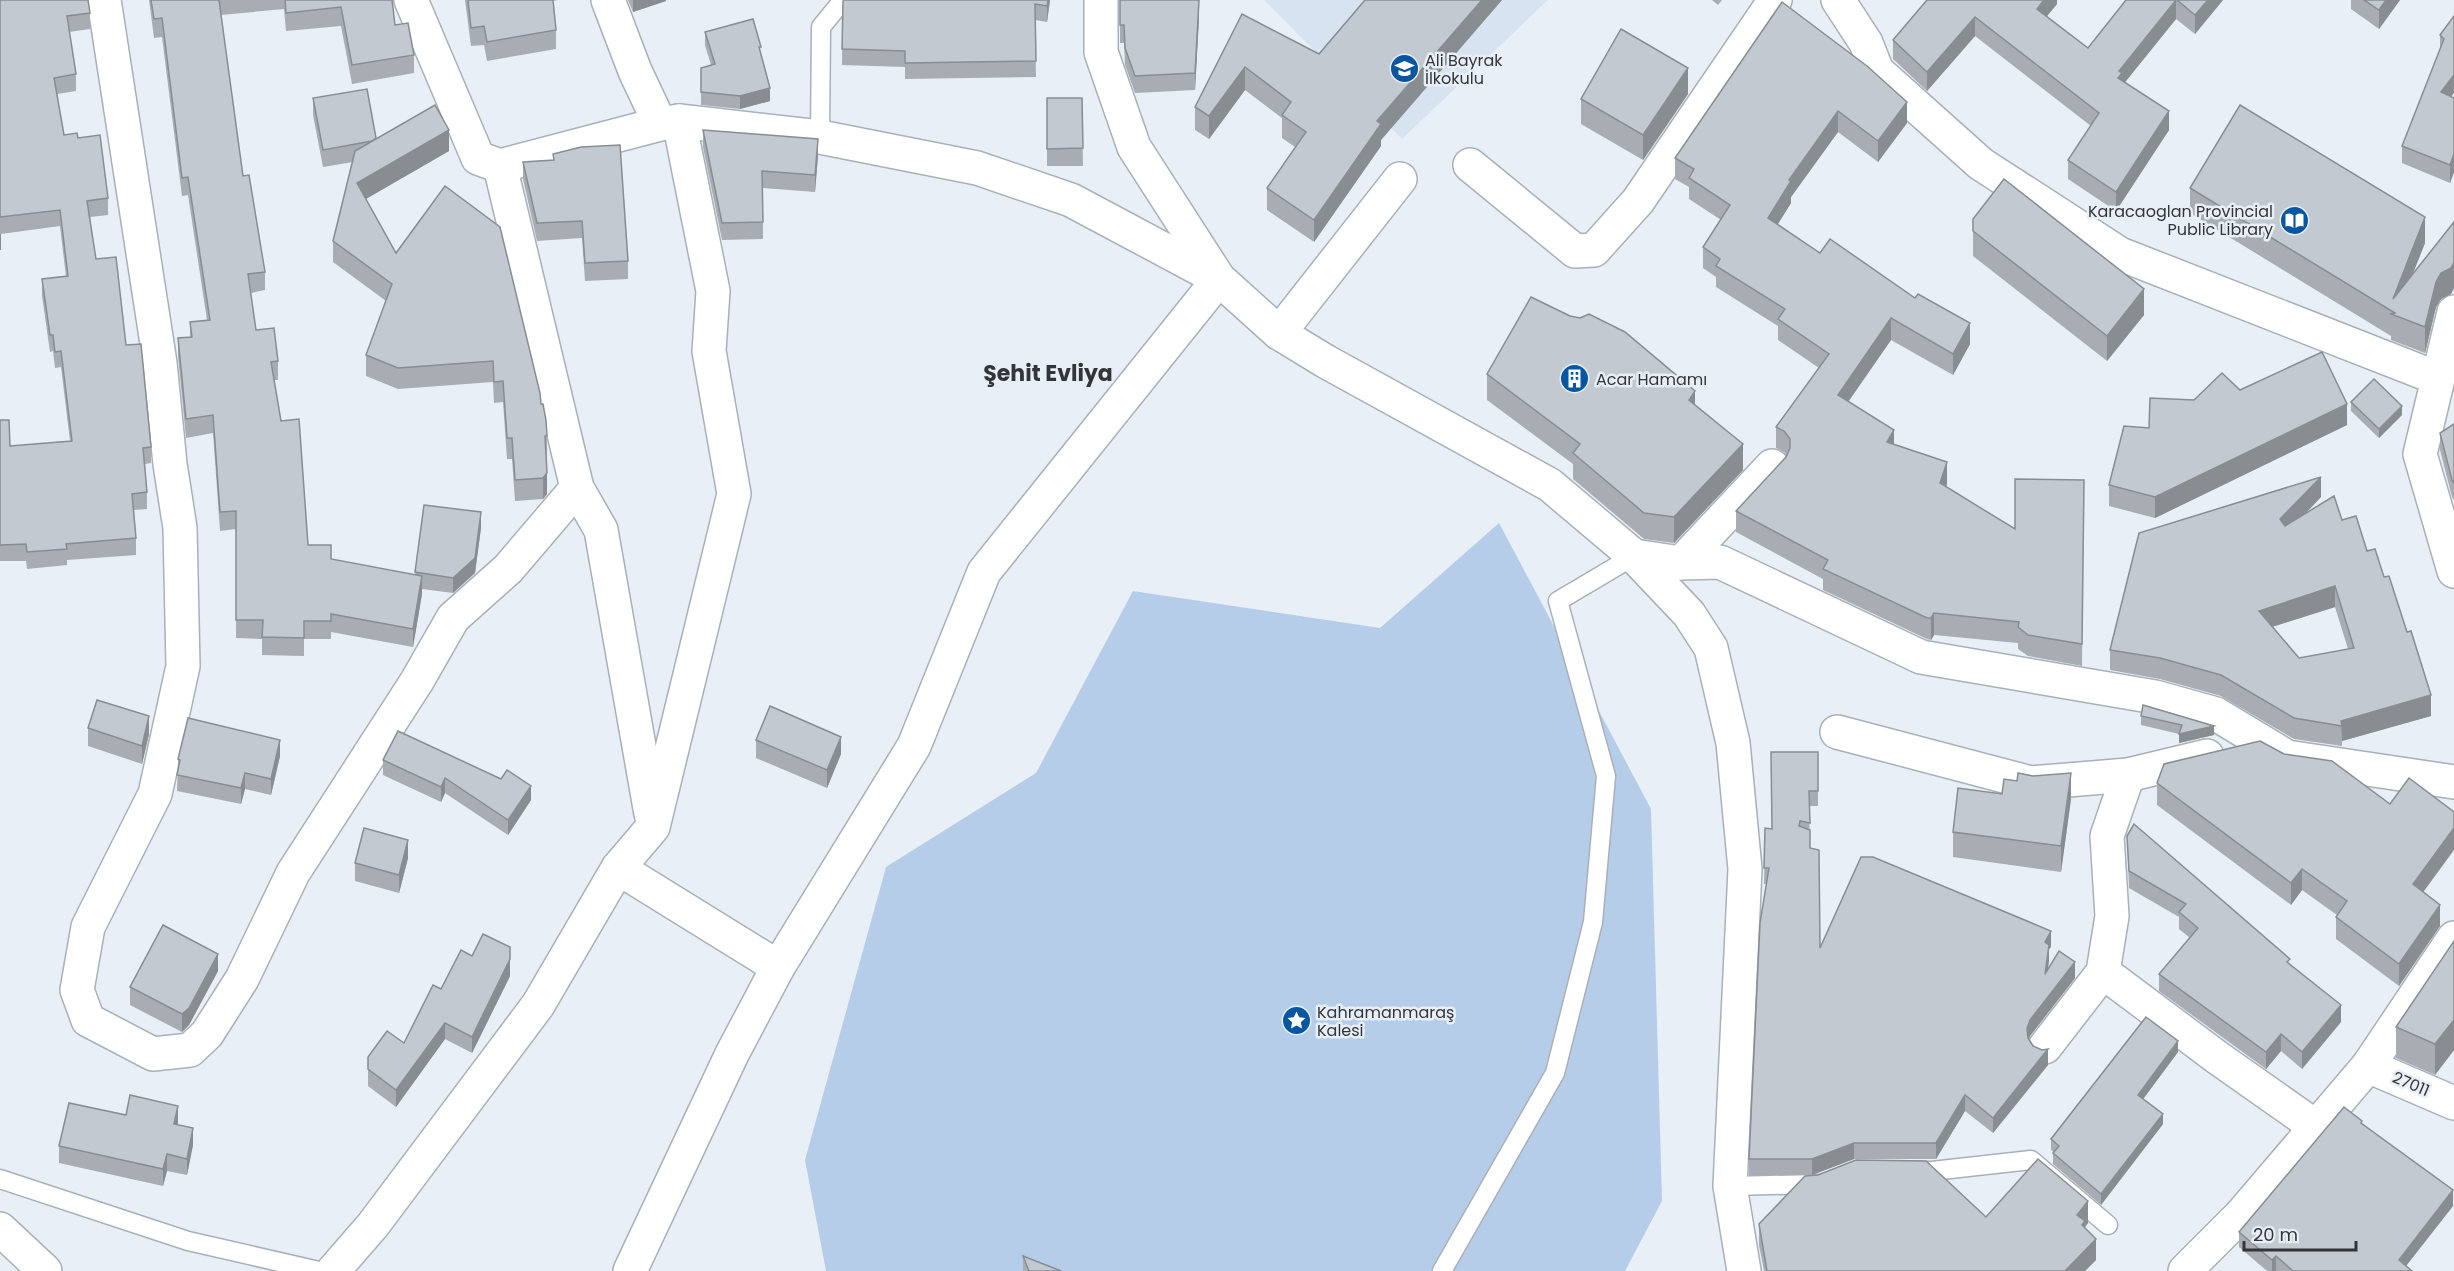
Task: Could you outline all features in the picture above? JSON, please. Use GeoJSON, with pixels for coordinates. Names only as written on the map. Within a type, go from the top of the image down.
{"type":"FeatureCollection","features":[{"type":"Feature","properties":{"kind":"street"},"geometry":{"type":"LineString","coordinates":[[104,0],[160,363],[170,464],[180,528],[183,666],[156,794],[88,927],[76,990],[88,1020],[153,1054],[190,1050],[207,1034],[242,979],[292,873],[417,681],[453,618],[508,569],[577,488]]}},
{"type":"Feature","properties":{"kind":"street"},"geometry":{"type":"LineString","coordinates":[[411,0],[478,158],[500,166],[670,122],[820,137],[977,168],[1071,200],[1219,279],[1279,333],[1325,361],[1550,485],[1634,556],[1689,614],[1711,648],[1733,743],[1745,869],[1730,1186],[1744,1271]]}},
{"type":"Feature","properties":{"kind":"street"},"geometry":{"type":"LineString","coordinates":[[333,1271],[373,1225],[538,1005],[618,868],[653,827],[734,494],[710,351],[714,291],[670,122],[635,71],[609,0]]}},
{"type":"Feature","properties":{"kind":"street"},"geometry":{"type":"LineString","coordinates":[[1101,0],[1101,52],[1134,147],[1219,279]]}},
{"type":"Feature","properties":{"kind":"street"},"geometry":{"type":"LineString","coordinates":[[1470,165],[1575,251],[1594,250],[1638,201],[1775,0]]}},
{"type":"Feature","properties":{"kind":"street"},"geometry":{"type":"LineString","coordinates":[[1838,0],[1866,43],[1877,71],[1981,164],[2121,254],[2438,378]]}},
{"type":"Feature","properties":{"kind":"street"},"geometry":{"type":"LineString","coordinates":[[500,166],[577,488],[601,530],[653,827]]}},
{"type":"Feature","properties":{"kind":"street"},"geometry":{"type":"LineString","coordinates":[[1279,333],[1400,179]]}},
{"type":"Feature","properties":{"kind":"street"},"geometry":{"type":"LineString","coordinates":[[630,1271],[732,1054],[778,967],[914,746],[984,572],[1219,279]]}},
{"type":"Feature","properties":{"kind":"street"},"geometry":{"type":"LineString","coordinates":[[2454,312],[2420,454],[2454,571]]}},
{"type":"Feature","properties":{"kind":"street"},"geometry":{"type":"LineString","coordinates":[[1681,563],[1772,466]]}},
{"type":"Feature","properties":{"kind":"street"},"geometry":{"type":"LineString","coordinates":[[1634,556],[1681,563],[1720,562],[1921,657],[2155,697],[2216,714],[2287,756],[2454,782]]}},
{"type":"Feature","properties":{"kind":"street"},"geometry":{"type":"LineString","coordinates":[[1837,732],[2031,783],[2128,775],[2264,742]]}},
{"type":"Feature","properties":{"kind":"street"},"geometry":{"type":"LineString","coordinates":[[2045,1047],[2103,972],[2112,916],[2107,836],[2128,775]]}},
{"type":"Feature","properties":{"kind":"street"},"geometry":{"type":"LineString","coordinates":[[618,868],[778,967]]}},
{"type":"Feature","properties":{"kind":"street"},"geometry":{"type":"LineString","coordinates":[[2185,1271],[2241,1215],[2368,1066],[2454,938]]}},
{"type":"Feature","properties":{"kind":"street"},"geometry":{"type":"LineString","coordinates":[[2103,972],[2218,1058],[2316,1127]]}},
{"type":"Feature","properties":{"kind":"street","name":"27011"},"geometry":{"type":"LineString","coordinates":[[2368,1066],[2454,1102]]}},
{"type":"Feature","properties":{"kind":"street"},"geometry":{"type":"LineString","coordinates":[[0,1229],[45,1271]]}},
{"type":"Feature","properties":{"kind":"lane"},"geometry":{"type":"LineString","coordinates":[[820,137],[822,27],[843,0]]}},
{"type":"Feature","properties":{"kind":"lane"},"geometry":{"type":"LineString","coordinates":[[1442,1271],[1555,1073],[1593,922],[1606,776],[1558,601],[1634,556]]}},
{"type":"Feature","properties":{"kind":"lane"},"geometry":{"type":"LineString","coordinates":[[1899,1170],[1932,1171],[2031,1160],[2108,1225]]}},
{"type":"Feature","properties":{"kind":"lane"},"geometry":{"type":"LineString","coordinates":[[1730,1186],[1814,1186],[1834,1178]]}},
{"type":"Feature","properties":{"kind":"lane"},"geometry":{"type":"LineString","coordinates":[[0,1179],[188,1241],[319,1271]]}},
{"type":"Feature","properties":{"kind":"shaded area","name":"Ali Bayrak İlkokulu"},"geometry":{"type":"Polygon","coordinates":[[[1264,0],[1548,0],[1402,139],[1264,0]]]}},
{"type":"Feature","properties":{"kind":"shaded area"},"geometry":{"type":"Polygon","coordinates":[[[1499,523],[1651,809],[1662,1201],[1625,1271],[826,1271],[805,1160],[886,867],[1036,773],[1133,591],[1380,628],[1499,523]]]}},
{"type":"Feature","properties":{"kind":"building"},"geometry":{"type":"Polygon","coordinates":[[[0,0],[88,0],[90,13],[67,16],[76,74],[54,78],[64,135],[77,133],[78,138],[100,135],[108,198],[87,201],[96,259],[116,257],[126,345],[141,344],[151,447],[143,448],[147,492],[132,494],[136,538],[66,544],[67,549],[27,552],[26,544],[0,545],[0,420],[9,420],[10,446],[72,441],[61,351],[55,352],[53,335],[50,335],[42,279],[68,276],[60,210],[0,217],[0,0]]]}},
{"type":"Feature","properties":{"kind":"building"},"geometry":{"type":"Polygon","coordinates":[[[151,0],[219,0],[243,176],[249,175],[265,272],[248,274],[256,330],[274,328],[278,361],[271,362],[281,421],[299,419],[308,545],[331,545],[331,559],[422,576],[413,629],[331,614],[331,621],[304,621],[304,638],[262,637],[263,620],[236,620],[236,511],[220,512],[213,415],[186,419],[178,338],[192,337],[190,322],[210,320],[188,177],[182,178],[162,18],[154,19],[151,0]]]}},
{"type":"Feature","properties":{"kind":"building"},"geometry":{"type":"Polygon","coordinates":[[[285,0],[392,0],[395,25],[408,23],[414,55],[352,65],[341,7],[286,13],[285,0]]]}},
{"type":"Feature","properties":{"kind":"building"},"geometry":{"type":"Polygon","coordinates":[[[468,0],[553,0],[556,30],[487,42],[484,26],[471,28],[468,0]]]}},
{"type":"Feature","properties":{"kind":"building"},"geometry":{"type":"Polygon","coordinates":[[[844,0],[1048,0],[1047,6],[1035,4],[1036,61],[905,63],[905,51],[842,49],[844,0]]]}},
{"type":"Feature","properties":{"kind":"building"},"geometry":{"type":"Polygon","coordinates":[[[1120,0],[1199,0],[1195,73],[1135,76],[1125,48],[1124,25],[1120,25],[1120,0]]]}},
{"type":"Feature","properties":{"kind":"building"},"geometry":{"type":"Polygon","coordinates":[[[1365,0],[1482,0],[1377,121],[1381,124],[1314,220],[1267,188],[1306,132],[1282,115],[1291,102],[1245,67],[1209,116],[1195,107],[1242,14],[1319,54],[1365,0]]]}},
{"type":"Feature","properties":{"kind":"building"},"geometry":{"type":"Polygon","coordinates":[[[1927,0],[2044,0],[2037,9],[2088,48],[2126,0],[2176,0],[2119,71],[2122,73],[2118,78],[2169,111],[2116,192],[2068,160],[2099,113],[1975,17],[1927,72],[1893,40],[1927,0]]]}},
{"type":"Feature","properties":{"kind":"building"},"geometry":{"type":"Polygon","coordinates":[[[2177,0],[2208,0],[2195,15],[2177,0]]]}},
{"type":"Feature","properties":{"kind":"building"},"geometry":{"type":"Polygon","coordinates":[[[2364,0],[2386,0],[2379,10],[2364,0]]]}},
{"type":"Feature","properties":{"kind":"building"},"geometry":{"type":"Polygon","coordinates":[[[1782,2],[1867,66],[1907,102],[1878,141],[1838,111],[1789,180],[1791,181],[1768,218],[1820,253],[1830,239],[1915,298],[1918,294],[1970,323],[1953,354],[1891,318],[1838,395],[1894,430],[1887,442],[1947,462],[1940,483],[2015,529],[2015,479],[2084,480],[2082,644],[2028,635],[2018,627],[2019,622],[1934,613],[1931,618],[1927,618],[1823,569],[1828,560],[1736,511],[1786,457],[1790,448],[1790,439],[1784,431],[1776,427],[1829,354],[1778,319],[1785,309],[1716,266],[1720,259],[1703,247],[1730,205],[1689,178],[1694,169],[1675,158],[1782,2]]]}},
{"type":"Feature","properties":{"kind":"building"},"geometry":{"type":"Polygon","coordinates":[[[2454,16],[2454,75],[2441,92],[2454,98],[2454,154],[2450,165],[2402,146],[2444,39],[2440,35],[2454,16]]]}},
{"type":"Feature","properties":{"kind":"building"},"geometry":{"type":"Polygon","coordinates":[[[753,19],[770,88],[740,96],[701,92],[701,68],[715,64],[705,32],[753,19]]]}},
{"type":"Feature","properties":{"kind":"building"},"geometry":{"type":"Polygon","coordinates":[[[1621,29],[1688,68],[1643,135],[1581,99],[1621,29]]]}},
{"type":"Feature","properties":{"kind":"building"},"geometry":{"type":"Polygon","coordinates":[[[367,89],[376,138],[372,141],[323,150],[313,98],[367,89]]]}},
{"type":"Feature","properties":{"kind":"building"},"geometry":{"type":"Polygon","coordinates":[[[1047,98],[1082,98],[1083,148],[1047,149],[1047,98]]]}},
{"type":"Feature","properties":{"kind":"building"},"geometry":{"type":"Polygon","coordinates":[[[435,105],[449,130],[357,183],[396,253],[445,186],[500,227],[546,420],[547,473],[543,478],[515,480],[512,438],[507,438],[503,381],[494,382],[493,361],[398,368],[366,355],[392,284],[333,241],[355,151],[435,105]]]}},
{"type":"Feature","properties":{"kind":"building"},"geometry":{"type":"Polygon","coordinates":[[[2240,105],[2425,217],[2393,299],[2454,222],[2454,262],[2451,268],[2441,273],[2436,282],[2425,327],[2391,314],[2395,313],[2190,188],[2240,105]]]}},
{"type":"Feature","properties":{"kind":"building"},"geometry":{"type":"Polygon","coordinates":[[[703,130],[818,139],[815,175],[762,171],[763,222],[722,223],[703,130]]]}},
{"type":"Feature","properties":{"kind":"building"},"geometry":{"type":"Polygon","coordinates":[[[620,145],[628,261],[585,263],[582,221],[537,223],[523,162],[554,160],[553,154],[581,147],[620,145]]]}},
{"type":"Feature","properties":{"kind":"building"},"geometry":{"type":"Polygon","coordinates":[[[2004,179],[2144,289],[2107,336],[1973,231],[1973,219],[2004,179]]]}},
{"type":"Feature","properties":{"kind":"building"},"geometry":{"type":"Polygon","coordinates":[[[1531,297],[1570,316],[1580,318],[1589,314],[1625,332],[1695,391],[1689,400],[1743,444],[1674,517],[1644,513],[1573,453],[1580,444],[1487,374],[1531,297]]]}},
{"type":"Feature","properties":{"kind":"building"},"geometry":{"type":"Polygon","coordinates":[[[2322,352],[2347,404],[2155,497],[2109,485],[2124,426],[2149,428],[2150,398],[2194,400],[2222,373],[2240,390],[2322,352]]]}},
{"type":"Feature","properties":{"kind":"building"},"geometry":{"type":"Polygon","coordinates":[[[2374,379],[2402,406],[2379,429],[2351,402],[2374,379]]]}},
{"type":"Feature","properties":{"kind":"building"},"geometry":{"type":"Polygon","coordinates":[[[2454,424],[2454,483],[2440,433],[2454,424]]]}},
{"type":"Feature","properties":{"kind":"building"},"geometry":{"type":"Polygon","coordinates":[[[2321,477],[2280,519],[2285,526],[2334,496],[2342,520],[2356,516],[2367,551],[2375,549],[2384,577],[2389,576],[2407,632],[2411,631],[2431,695],[2341,721],[2342,726],[2294,718],[2221,675],[2160,658],[2110,650],[2139,533],[2321,477]],[[2335,586],[2259,611],[2299,658],[2354,648],[2335,586]]]}},
{"type":"Feature","properties":{"kind":"building"},"geometry":{"type":"Polygon","coordinates":[[[424,505],[481,512],[475,558],[453,578],[415,572],[424,505]]]}},
{"type":"Feature","properties":{"kind":"building"},"geometry":{"type":"Polygon","coordinates":[[[97,700],[149,716],[142,746],[88,728],[97,700]]]}},
{"type":"Feature","properties":{"kind":"building"},"geometry":{"type":"Polygon","coordinates":[[[2143,705],[2214,726],[2179,734],[2182,725],[2141,716],[2143,705]]]}},
{"type":"Feature","properties":{"kind":"building"},"geometry":{"type":"Polygon","coordinates":[[[770,706],[841,737],[827,770],[756,740],[770,706]]]}},
{"type":"Feature","properties":{"kind":"building"},"geometry":{"type":"Polygon","coordinates":[[[188,718],[280,740],[271,779],[245,773],[241,788],[177,775],[180,760],[178,759],[188,718]]]}},
{"type":"Feature","properties":{"kind":"building"},"geometry":{"type":"Polygon","coordinates":[[[398,731],[501,779],[507,770],[531,786],[508,820],[445,778],[441,787],[383,760],[398,731]]]}},
{"type":"Feature","properties":{"kind":"building"},"geometry":{"type":"Polygon","coordinates":[[[2260,741],[2284,754],[2332,761],[2390,804],[2409,778],[2454,812],[2454,828],[2413,884],[2440,905],[2399,964],[2336,917],[2347,901],[2302,869],[2291,883],[2157,783],[2164,764],[2260,741]]]}},
{"type":"Feature","properties":{"kind":"building"},"geometry":{"type":"Polygon","coordinates":[[[1771,752],[1818,752],[1818,791],[1809,791],[1810,823],[1800,821],[1799,826],[1810,830],[1810,848],[1819,850],[1820,948],[1861,857],[1873,857],[2051,931],[2045,942],[2049,945],[2045,974],[2059,951],[2075,962],[2030,1020],[2027,1028],[2028,1038],[2033,1046],[2042,1050],[2048,1049],[1993,1118],[1965,1095],[1936,1143],[1854,1143],[1812,1159],[1749,1159],[1760,923],[1769,868],[1764,868],[1765,828],[1772,829],[1771,752]]]}},
{"type":"Feature","properties":{"kind":"building"},"geometry":{"type":"Polygon","coordinates":[[[2018,773],[2033,776],[2071,773],[2061,846],[1953,832],[1958,788],[2002,794],[2004,779],[2017,781],[2018,773]]]}},
{"type":"Feature","properties":{"kind":"building"},"geometry":{"type":"Polygon","coordinates":[[[2134,824],[2290,959],[2287,962],[2341,1005],[2302,1052],[2281,1034],[2266,1052],[2159,974],[2198,928],[2179,912],[2186,904],[2129,871],[2127,836],[2134,824]]]}},
{"type":"Feature","properties":{"kind":"building"},"geometry":{"type":"Polygon","coordinates":[[[364,828],[408,840],[399,875],[355,863],[364,828]]]}},
{"type":"Feature","properties":{"kind":"building"},"geometry":{"type":"Polygon","coordinates":[[[163,925],[218,954],[189,1008],[182,1014],[130,987],[163,925]]]}},
{"type":"Feature","properties":{"kind":"building"},"geometry":{"type":"Polygon","coordinates":[[[483,934],[510,947],[510,959],[472,1037],[445,1023],[396,1090],[368,1069],[368,1057],[387,1031],[404,1043],[433,985],[441,989],[461,950],[472,956],[483,934]]]}},
{"type":"Feature","properties":{"kind":"building"},"geometry":{"type":"Polygon","coordinates":[[[2454,941],[2454,1020],[2435,1044],[2396,1027],[2454,941]]]}},
{"type":"Feature","properties":{"kind":"building"},"geometry":{"type":"Polygon","coordinates":[[[2146,1017],[2178,1041],[2138,1095],[2163,1114],[2101,1194],[2053,1153],[2059,1146],[2051,1139],[2146,1017]]]}},
{"type":"Feature","properties":{"kind":"building"},"geometry":{"type":"Polygon","coordinates":[[[130,1095],[178,1106],[174,1124],[193,1128],[187,1159],[167,1154],[163,1169],[59,1146],[69,1103],[126,1115],[130,1095]]]}},
{"type":"Feature","properties":{"kind":"building"},"geometry":{"type":"Polygon","coordinates":[[[2344,1107],[2362,1121],[2361,1123],[2453,1190],[2399,1260],[2412,1271],[2293,1271],[2276,1256],[2272,1260],[2239,1232],[2344,1107]]]}},
{"type":"Feature","properties":{"kind":"building"},"geometry":{"type":"Polygon","coordinates":[[[2038,1159],[2088,1201],[2077,1215],[2085,1221],[2082,1225],[2096,1239],[2065,1271],[1767,1271],[1759,1224],[1805,1176],[1818,1175],[1856,1160],[1926,1161],[1986,1217],[2038,1159]]]}},
{"type":"Feature","properties":{"kind":"building"},"geometry":{"type":"Polygon","coordinates":[[[1023,1256],[1061,1271],[1029,1271],[1023,1256]]]}},
{"type":"Feature","properties":{"kind":"place","name":"Ali Bayrak İlkokulu"},"geometry":{"type":"Point","coordinates":[1404,69]}},
{"type":"Feature","properties":{"kind":"place","name":"Karacaoglan Provincial Public Library"},"geometry":{"type":"Point","coordinates":[2294,220]}},
{"type":"Feature","properties":{"kind":"place","name":"Acar Hamamı"},"geometry":{"type":"Point","coordinates":[1575,379]}},
{"type":"Feature","properties":{"kind":"place","name":"Kahramanmaraş Kalesi"},"geometry":{"type":"Point","coordinates":[1296,1021]}},
{"type":"Feature","properties":{"kind":"district","name":"Şehit Evliya"},"geometry":{"type":"Point","coordinates":[1048,373]}}]}
